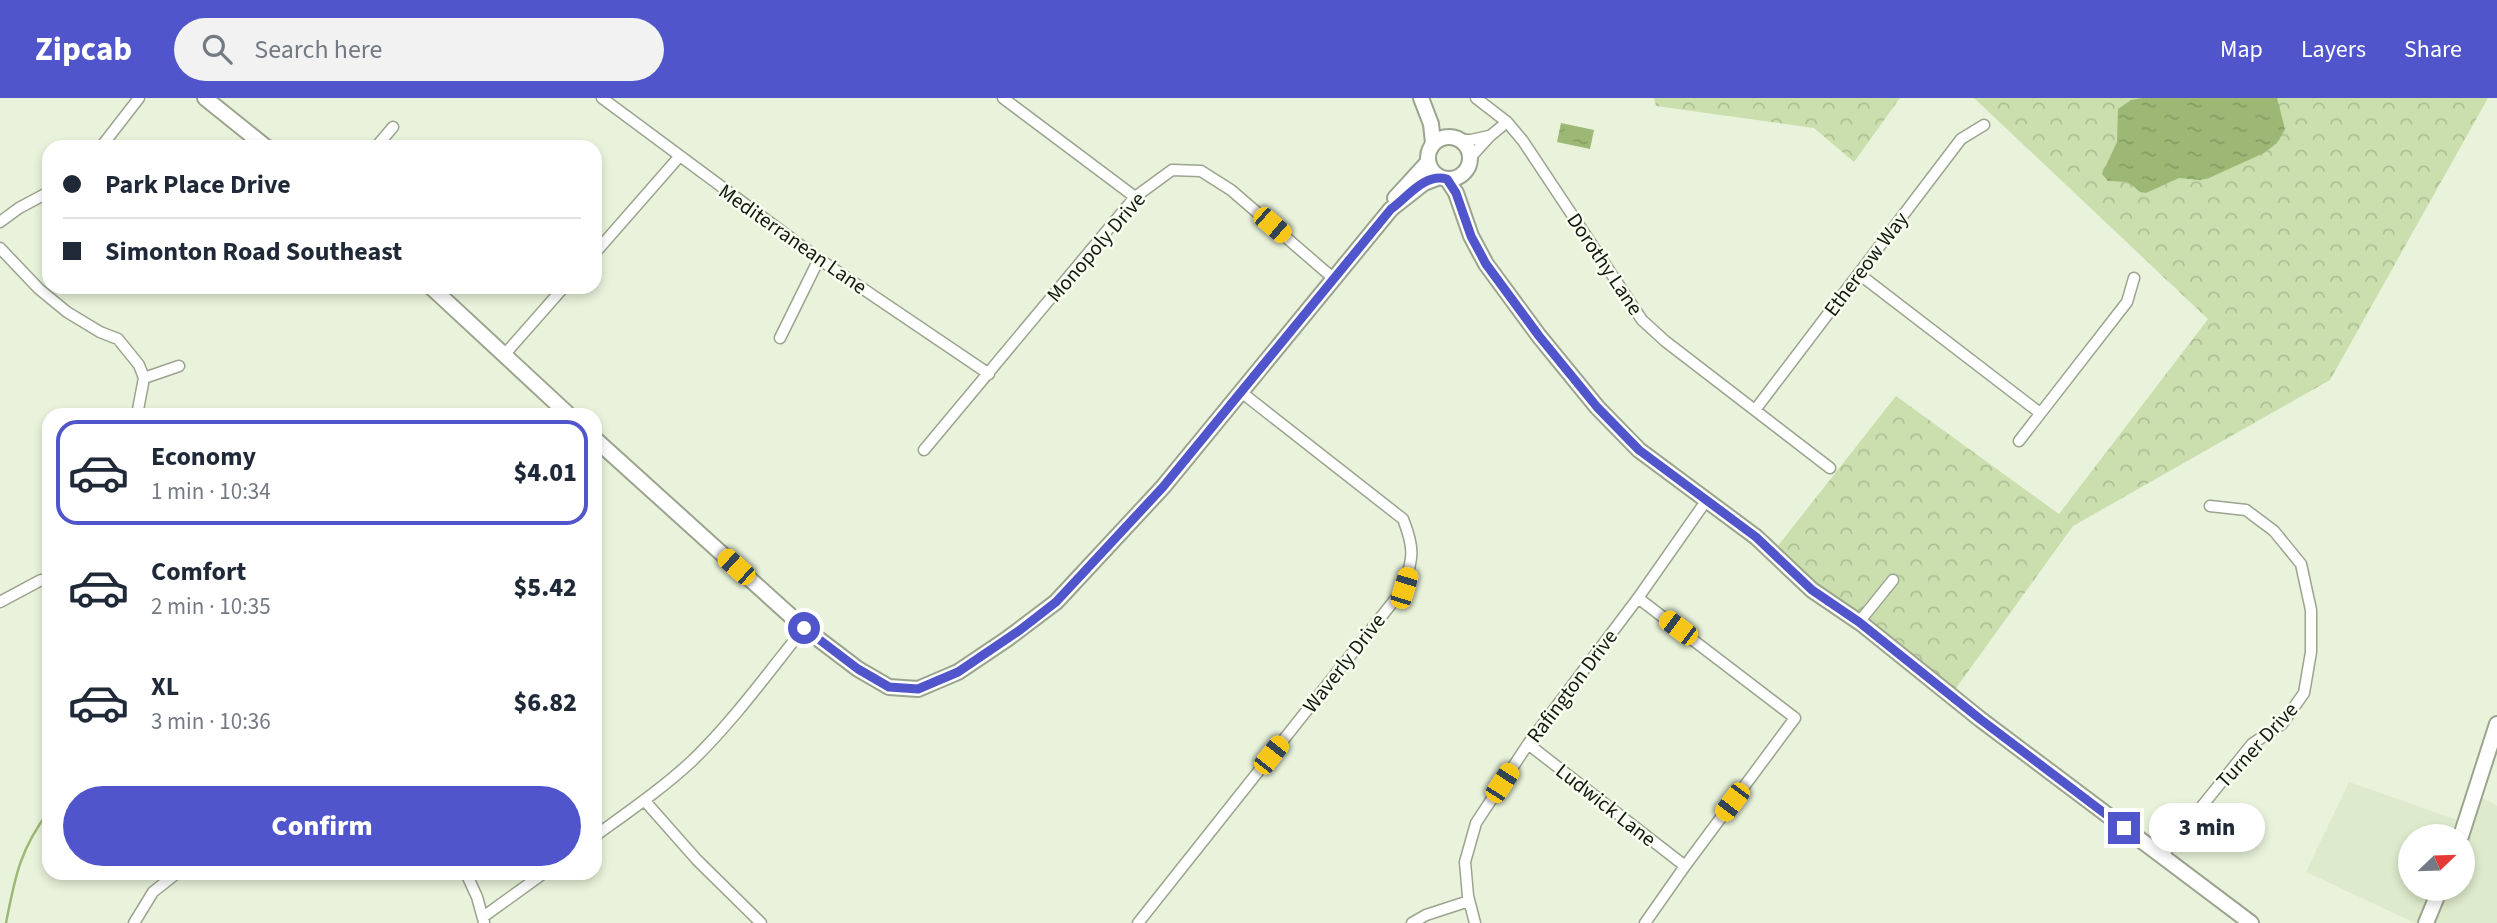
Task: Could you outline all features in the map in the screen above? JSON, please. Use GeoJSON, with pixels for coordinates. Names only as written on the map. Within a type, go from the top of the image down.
{"type":"FeatureCollection","features":[{"type":"Feature","properties":{"kind":"street"},"geometry":{"type":"LineString","coordinates":[[106,140],[139,98]]}},
{"type":"Feature","properties":{"kind":"street"},"geometry":{"type":"LineString","coordinates":[[205,98],[257,140]]}},
{"type":"Feature","properties":{"kind":"street","name":"Mediterranean Lane"},"geometry":{"type":"LineString","coordinates":[[602,98],[679,158],[819,259],[989,374]]}},
{"type":"Feature","properties":{"kind":"street"},"geometry":{"type":"LineString","coordinates":[[1003,98],[1135,197]]}},
{"type":"Feature","properties":{"kind":"street"},"geometry":{"type":"LineString","coordinates":[[1422,98],[1431,123],[1433,143]]}},
{"type":"Feature","properties":{"kind":"street"},"geometry":{"type":"LineString","coordinates":[[1432,98],[1440,122],[1469,151],[1470,158]]}},
{"type":"Feature","properties":{"kind":"street","name":"Dorothy Lane"},"geometry":{"type":"LineString","coordinates":[[1476,98],[1507,122],[1523,141],[1642,320],[1665,341],[1830,468]]}},
{"type":"Feature","properties":{"kind":"street"},"geometry":{"type":"LineString","coordinates":[[1493,272],[1468,200],[1463,173],[1470,158],[1507,122]]}},
{"type":"Feature","properties":{"kind":"street","name":"Ethereow Way"},"geometry":{"type":"LineString","coordinates":[[1755,410],[1961,139],[1984,125]]}},
{"type":"Feature","properties":{"kind":"street"},"geometry":{"type":"LineString","coordinates":[[382,140],[393,127]]}},
{"type":"Feature","properties":{"kind":"street"},"geometry":{"type":"LineString","coordinates":[[1490,136],[1471,141],[1446,136],[1433,143],[1429,149],[1428,162],[1434,174],[1444,178],[1456,193],[1475,245],[1486,264],[1539,336],[1597,407],[1639,450],[1756,537],[1812,590],[1859,622],[1980,719],[2251,923]]}},
{"type":"Feature","properties":{"kind":"street"},"geometry":{"type":"LineString","coordinates":[[602,245],[679,158]]}},
{"type":"Feature","properties":{"kind":"street"},"geometry":{"type":"LineString","coordinates":[[1391,209],[1395,198],[1428,162]]}},
{"type":"Feature","properties":{"kind":"street","name":"Monopoly Drive"},"geometry":{"type":"LineString","coordinates":[[924,450],[1135,197],[1172,170],[1201,171],[1231,190],[1333,278]]}},
{"type":"Feature","properties":{"kind":"street"},"geometry":{"type":"LineString","coordinates":[[602,445],[804,628],[858,669],[889,687],[918,689],[958,672],[1025,627],[1056,602],[1163,487],[1391,209],[1424,183],[1454,178],[1463,173]]}},
{"type":"Feature","properties":{"kind":"street"},"geometry":{"type":"LineString","coordinates":[[0,222],[42,196]]}},
{"type":"Feature","properties":{"kind":"street"},"geometry":{"type":"LineString","coordinates":[[0,248],[42,291]]}},
{"type":"Feature","properties":{"kind":"street"},"geometry":{"type":"LineString","coordinates":[[780,338],[819,259]]}},
{"type":"Feature","properties":{"kind":"street"},"geometry":{"type":"LineString","coordinates":[[1859,274],[2040,413]]}},
{"type":"Feature","properties":{"kind":"street"},"geometry":{"type":"LineString","coordinates":[[2019,441],[2127,302],[2134,278]]}},
{"type":"Feature","properties":{"kind":"street"},"geometry":{"type":"LineString","coordinates":[[46,294],[67,312],[100,332],[118,339],[144,377],[138,408]]}},
{"type":"Feature","properties":{"kind":"street"},"geometry":{"type":"LineString","coordinates":[[439,294],[562,408]]}},
{"type":"Feature","properties":{"kind":"street"},"geometry":{"type":"LineString","coordinates":[[505,354],[559,294]]}},
{"type":"Feature","properties":{"kind":"street"},"geometry":{"type":"LineString","coordinates":[[144,377],[178,366]]}},
{"type":"Feature","properties":{"kind":"street","name":"Waverly Drive"},"geometry":{"type":"LineString","coordinates":[[1138,923],[1404,588],[1412,562],[1412,541],[1403,519],[1241,392]]}},
{"type":"Feature","properties":{"kind":"street","name":"Rafington Drive"},"geometry":{"type":"LineString","coordinates":[[1475,923],[1469,901],[1465,862],[1476,823],[1528,744],[1638,598],[1706,501]]}},
{"type":"Feature","properties":{"kind":"street","name":"Turner Drive"},"geometry":{"type":"LineString","coordinates":[[2161,857],[2252,744],[2283,724],[2304,693],[2311,652],[2311,610],[2301,564],[2274,531],[2246,510],[2210,506]]}},
{"type":"Feature","properties":{"kind":"street"},"geometry":{"type":"LineString","coordinates":[[0,602],[42,580]]}},
{"type":"Feature","properties":{"kind":"street"},"geometry":{"type":"LineString","coordinates":[[1859,622],[1893,580]]}},
{"type":"Feature","properties":{"kind":"street"},"geometry":{"type":"LineString","coordinates":[[1638,598],[1795,718],[1645,923]]}},
{"type":"Feature","properties":{"kind":"street"},"geometry":{"type":"LineString","coordinates":[[602,831],[691,762],[722,730],[804,628]]}},
{"type":"Feature","properties":{"kind":"street"},"geometry":{"type":"LineString","coordinates":[[2465,824],[2497,724]]}},
{"type":"Feature","properties":{"kind":"street","name":"Ludwick Lane"},"geometry":{"type":"LineString","coordinates":[[1528,744],[1685,866]]}},
{"type":"Feature","properties":{"kind":"street"},"geometry":{"type":"LineString","coordinates":[[644,800],[697,860],[761,923]]}},
{"type":"Feature","properties":{"kind":"street"},"geometry":{"type":"LineString","coordinates":[[134,923],[153,892],[168,880]]}},
{"type":"Feature","properties":{"kind":"street"},"geometry":{"type":"LineString","coordinates":[[469,880],[484,920],[535,880]]}},
{"type":"Feature","properties":{"kind":"street"},"geometry":{"type":"LineString","coordinates":[[1412,923],[1426,915],[1469,901]]}},
{"type":"Feature","properties":{"kind":"street"},"geometry":{"type":"LineString","coordinates":[[2426,923],[2435,901]]}},
{"type":"Feature","properties":{"kind":"shaded area"},"geometry":{"type":"Polygon","coordinates":[[[2349,782],[2463,822],[2474,793],[2497,806],[2497,923],[2415,923],[2306,872],[2349,782]]]}},
{"type":"Feature","properties":{"kind":"green space"},"geometry":{"type":"Polygon","coordinates":[[[1654,98],[1900,98],[1854,162],[1814,128],[1656,106],[1654,98]]]}},
{"type":"Feature","properties":{"kind":"green space"},"geometry":{"type":"Polygon","coordinates":[[[1974,98],[2488,98],[2330,380],[2073,526],[1954,691],[1808,577],[1777,547],[1896,396],[2059,514],[2208,319],[1974,98]]]}},
{"type":"Feature","properties":{"kind":"water"},"geometry":{"type":"Polygon","coordinates":[[[2277,98],[2285,129],[2277,143],[2264,153],[2209,178],[2179,178],[2146,193],[2140,192],[2128,182],[2108,181],[2102,174],[2117,142],[2118,109],[2131,100],[2277,98]]]}},
{"type":"Feature","properties":{"kind":"water"},"geometry":{"type":"Polygon","coordinates":[[[1561,123],[1594,130],[1590,149],[1557,142],[1561,123]]]}},
{"type":"Feature","properties":{"kind":"waterway"},"geometry":{"type":"LineString","coordinates":[[6,923],[20,864],[42,821]]}},
{"type":"Feature","properties":{"kind":"route"},"geometry":{"type":"LineString","coordinates":[[804,628],[858,669],[889,687],[918,689],[958,672],[1034,620],[1056,602],[1121,535],[1163,487],[1391,209],[1428,180],[1440,177],[1447,179],[1456,193],[1464,220],[1486,264],[1539,336],[1597,407],[1639,450],[1756,537],[1812,590],[1859,622],[1980,719],[2124,828]]}}]}
